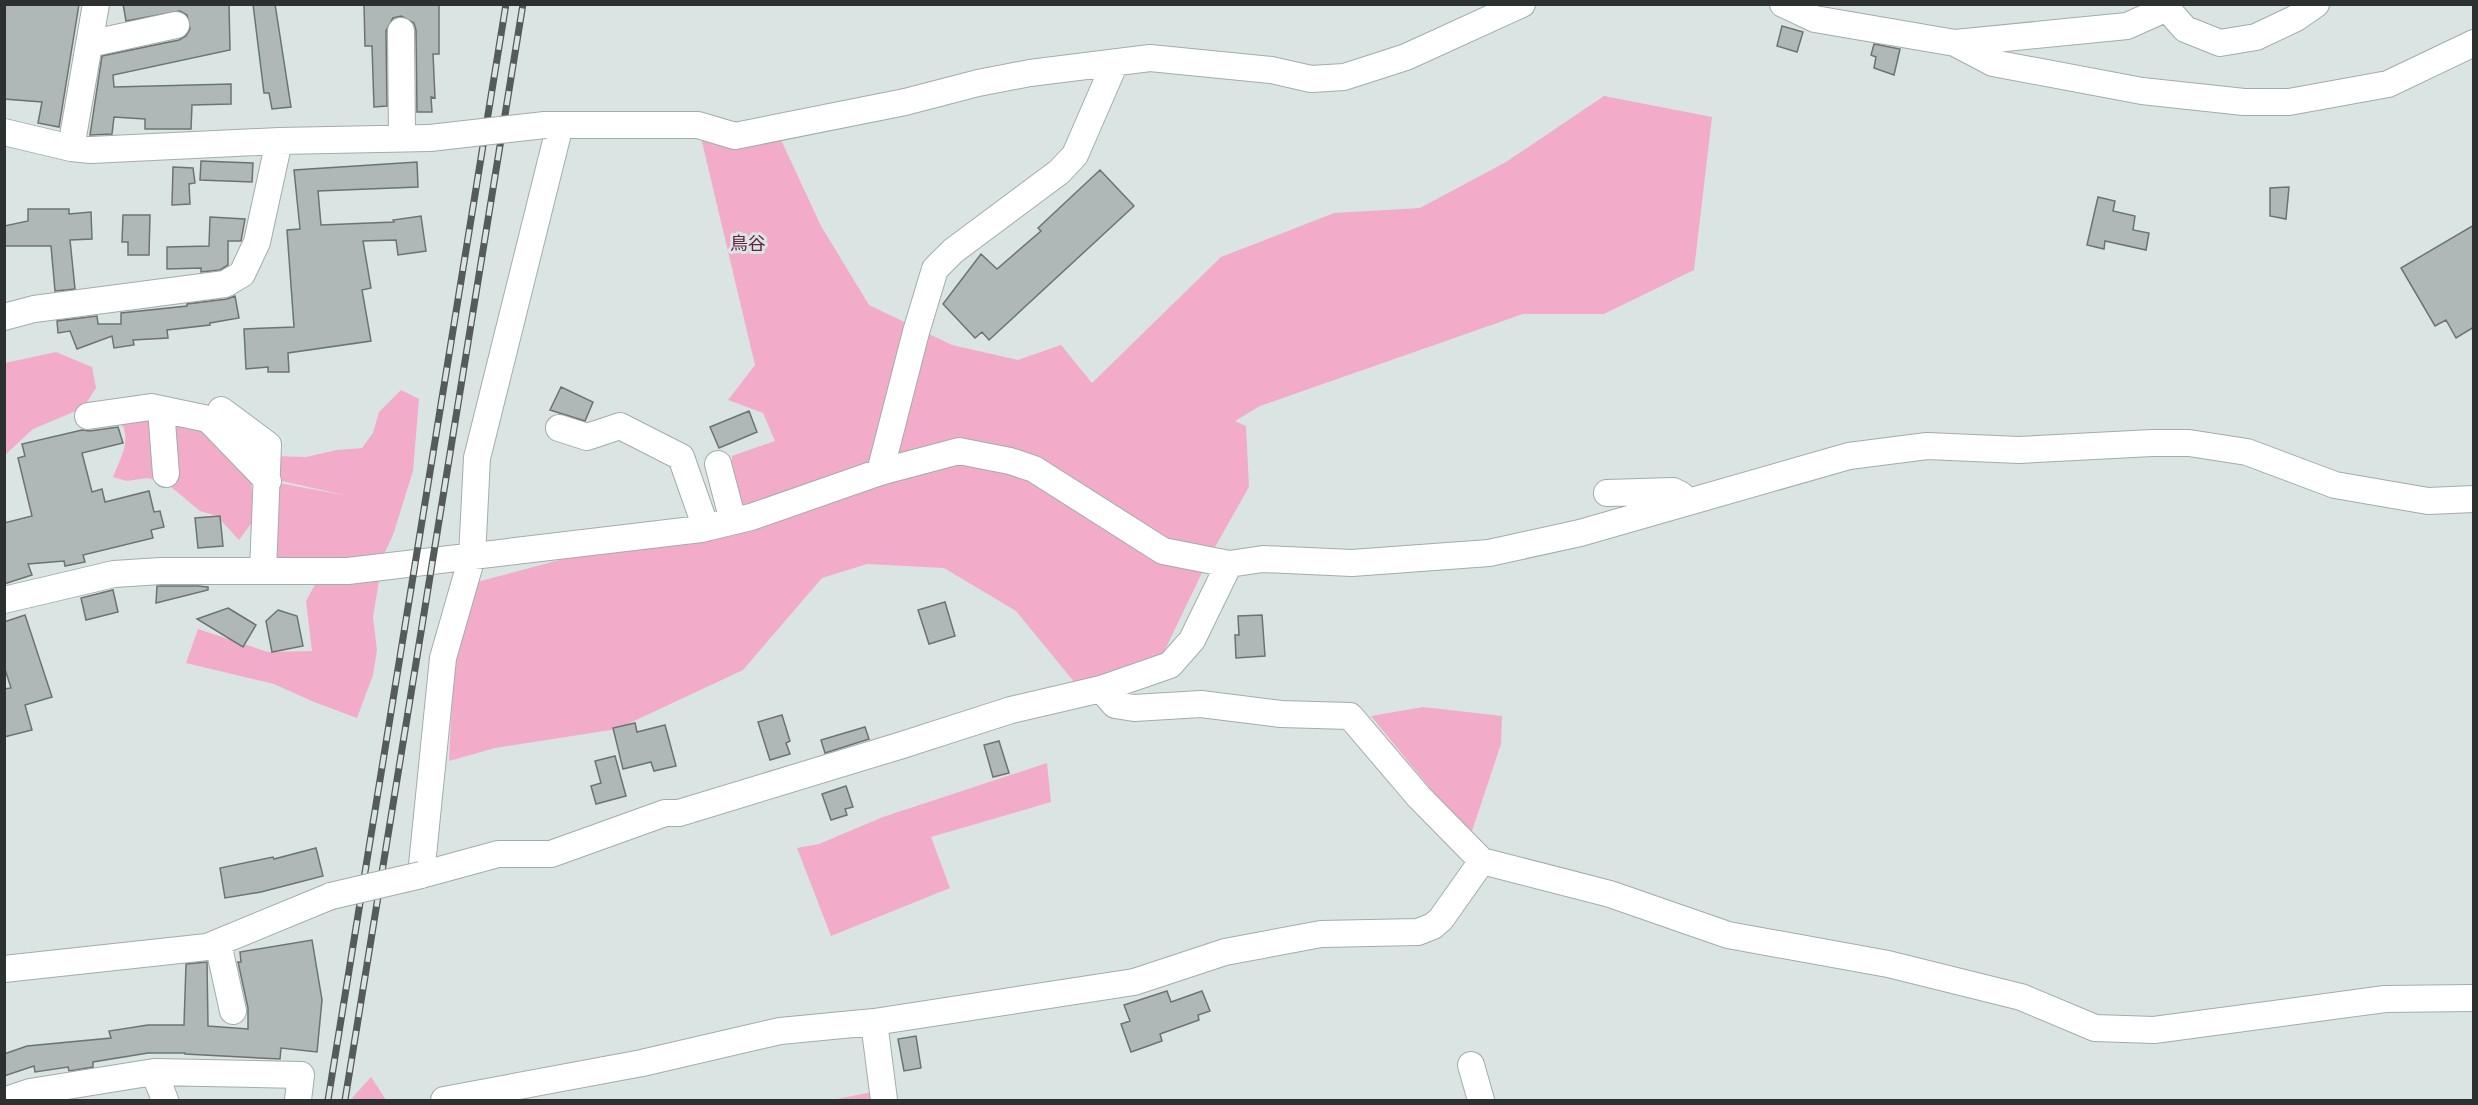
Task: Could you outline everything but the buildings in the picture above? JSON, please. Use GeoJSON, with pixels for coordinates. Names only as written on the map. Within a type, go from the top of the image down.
{"type":"FeatureCollection","features":[{"type":"Feature","properties":{"kind":"street"},"geometry":{"type":"LineString","coordinates":[[71,148],[96,4]]}},
{"type":"Feature","properties":{"kind":"street"},"geometry":{"type":"LineString","coordinates":[[4,132],[71,148],[92,150],[279,141],[430,138],[552,125],[698,125],[735,136],[905,102],[1030,72],[1150,58],[1271,69],[1311,79],[1344,76],[1406,57],[1522,4]]}},
{"type":"Feature","properties":{"kind":"street"},"geometry":{"type":"LineString","coordinates":[[1783,4],[1815,19],[1955,43],[2127,26],[2164,7],[2185,29],[2220,44],[2256,37],[2296,18],[2316,4]]}},
{"type":"Feature","properties":{"kind":"street"},"geometry":{"type":"LineString","coordinates":[[89,44],[176,25]]}},
{"type":"Feature","properties":{"kind":"street"},"geometry":{"type":"LineString","coordinates":[[401,31],[402,138]]}},
{"type":"Feature","properties":{"kind":"street"},"geometry":{"type":"LineString","coordinates":[[1955,43],[1994,63],[2142,91],[2244,102],[2289,102],[2388,84],[2474,43]]}},
{"type":"Feature","properties":{"kind":"street"},"geometry":{"type":"LineString","coordinates":[[880,472],[916,332],[935,269],[953,251],[1059,172],[1075,155],[1115,63]]}},
{"type":"Feature","properties":{"kind":"street"},"geometry":{"type":"LineString","coordinates":[[421,875],[443,658],[472,556],[477,458],[552,125]]}},
{"type":"Feature","properties":{"kind":"street"},"geometry":{"type":"LineString","coordinates":[[4,317],[34,309],[225,284],[242,274],[257,242],[279,141]]}},
{"type":"Feature","properties":{"kind":"street"},"geometry":{"type":"LineString","coordinates":[[88,416],[151,407],[208,419],[268,481]]}},
{"type":"Feature","properties":{"kind":"street"},"geometry":{"type":"LineString","coordinates":[[161,409],[166,474]]}},
{"type":"Feature","properties":{"kind":"street"},"geometry":{"type":"LineString","coordinates":[[221,410],[268,445],[263,571]]}},
{"type":"Feature","properties":{"kind":"street"},"geometry":{"type":"LineString","coordinates":[[559,428],[587,437],[620,426],[681,457],[706,528]]}},
{"type":"Feature","properties":{"kind":"street"},"geometry":{"type":"LineString","coordinates":[[4,600],[114,574],[161,571],[348,571],[706,528],[880,472],[959,452],[1010,461],[1034,469],[1163,551],[1228,564],[1263,559],[1352,563],[1489,553],[1580,533],[1849,456],[1927,446],[2019,450],[2188,443],[2247,452],[2335,485],[2428,501],[2474,499]]}},
{"type":"Feature","properties":{"kind":"street"},"geometry":{"type":"LineString","coordinates":[[718,464],[733,521]]}},
{"type":"Feature","properties":{"kind":"street"},"geometry":{"type":"LineString","coordinates":[[1607,493],[1673,491],[1682,495],[1688,502]]}},
{"type":"Feature","properties":{"kind":"street"},"geometry":{"type":"LineString","coordinates":[[4,969],[207,947],[331,896],[498,854],[551,854],[664,813],[690,809],[1011,710],[1101,689],[1170,665],[1192,640],[1228,564]]}},
{"type":"Feature","properties":{"kind":"street"},"geometry":{"type":"LineString","coordinates":[[1101,689],[1116,705],[1134,708],[1201,704],[1281,714],[1350,716],[1419,797],[1482,861],[1610,894],[1728,935],[1888,964],[2021,997],[2095,1028],[2154,1030],[2385,999],[2474,998]]}},
{"type":"Feature","properties":{"kind":"street"},"geometry":{"type":"LineString","coordinates":[[444,1101],[642,1063],[780,1031],[874,1022],[1134,982],[1225,952],[1321,934],[1418,932],[1433,926],[1441,919],[1482,861]]}},
{"type":"Feature","properties":{"kind":"street"},"geometry":{"type":"LineString","coordinates":[[218,943],[234,1011]]}},
{"type":"Feature","properties":{"kind":"street"},"geometry":{"type":"LineString","coordinates":[[874,1022],[884,1101]]}},
{"type":"Feature","properties":{"kind":"street"},"geometry":{"type":"LineString","coordinates":[[1471,1065],[1482,1101]]}},
{"type":"Feature","properties":{"kind":"street"},"geometry":{"type":"LineString","coordinates":[[6,1101],[30,1092],[154,1072],[301,1075],[298,1101]]}},
{"type":"Feature","properties":{"kind":"street"},"geometry":{"type":"LineString","coordinates":[[154,1072],[165,1101]]}},
{"type":"Feature","properties":{"kind":"shaded area"},"geometry":{"type":"Polygon","coordinates":[[[1604,96],[1712,117],[1694,270],[1604,314],[1523,314],[1260,406],[1235,421],[1246,426],[1249,487],[1211,554],[1162,656],[1075,683],[1016,611],[944,568],[867,564],[822,578],[743,670],[617,729],[495,748],[449,761],[458,587],[654,535],[718,525],[732,478],[732,456],[775,441],[763,413],[728,400],[755,365],[698,125],[775,127],[821,226],[869,305],[952,345],[1018,360],[1061,345],[1092,383],[1221,257],[1334,213],[1420,208],[1506,162],[1604,96]]]}},
{"type":"Feature","properties":{"kind":"shaded area"},"geometry":{"type":"Polygon","coordinates":[[[56,352],[92,367],[96,388],[83,408],[33,429],[5,455],[5,363],[56,352]]]}},
{"type":"Feature","properties":{"kind":"shaded area"},"geometry":{"type":"Polygon","coordinates":[[[401,390],[419,399],[413,471],[393,535],[383,556],[373,617],[377,650],[373,675],[357,718],[274,684],[186,663],[198,629],[268,652],[312,651],[306,601],[317,581],[268,571],[268,481],[349,496],[277,480],[275,456],[306,457],[337,450],[362,448],[373,433],[379,412],[401,390]]]}},
{"type":"Feature","properties":{"kind":"shaded area"},"geometry":{"type":"Polygon","coordinates":[[[117,414],[203,421],[251,470],[253,521],[239,540],[217,516],[200,511],[165,482],[147,478],[127,481],[113,477],[125,446],[125,431],[117,414]]]}},
{"type":"Feature","properties":{"kind":"shaded area"},"geometry":{"type":"Polygon","coordinates":[[[1423,707],[1502,716],[1501,744],[1470,837],[1371,716],[1423,707]]]}},
{"type":"Feature","properties":{"kind":"shaded area"},"geometry":{"type":"Polygon","coordinates":[[[1047,763],[1051,802],[931,837],[950,888],[831,936],[797,848],[819,844],[883,817],[1047,763]]]}},
{"type":"Feature","properties":{"kind":"shaded area"},"geometry":{"type":"Polygon","coordinates":[[[371,1077],[386,1100],[352,1100],[353,1097],[371,1077]]]}},
{"type":"Feature","properties":{"kind":"shaded area"},"geometry":{"type":"Polygon","coordinates":[[[872,1092],[873,1100],[832,1100],[872,1092]]]}},
{"type":"Feature","properties":{"kind":"railway"},"geometry":{"type":"LineString","coordinates":[[328,1100],[506,4]]}},
{"type":"Feature","properties":{"kind":"railway"},"geometry":{"type":"LineString","coordinates":[[345,1100],[523,4]]}},
{"type":"Feature","properties":{"kind":"district","name":"鳥谷"},"geometry":{"type":"Point","coordinates":[748,245]}}]}
